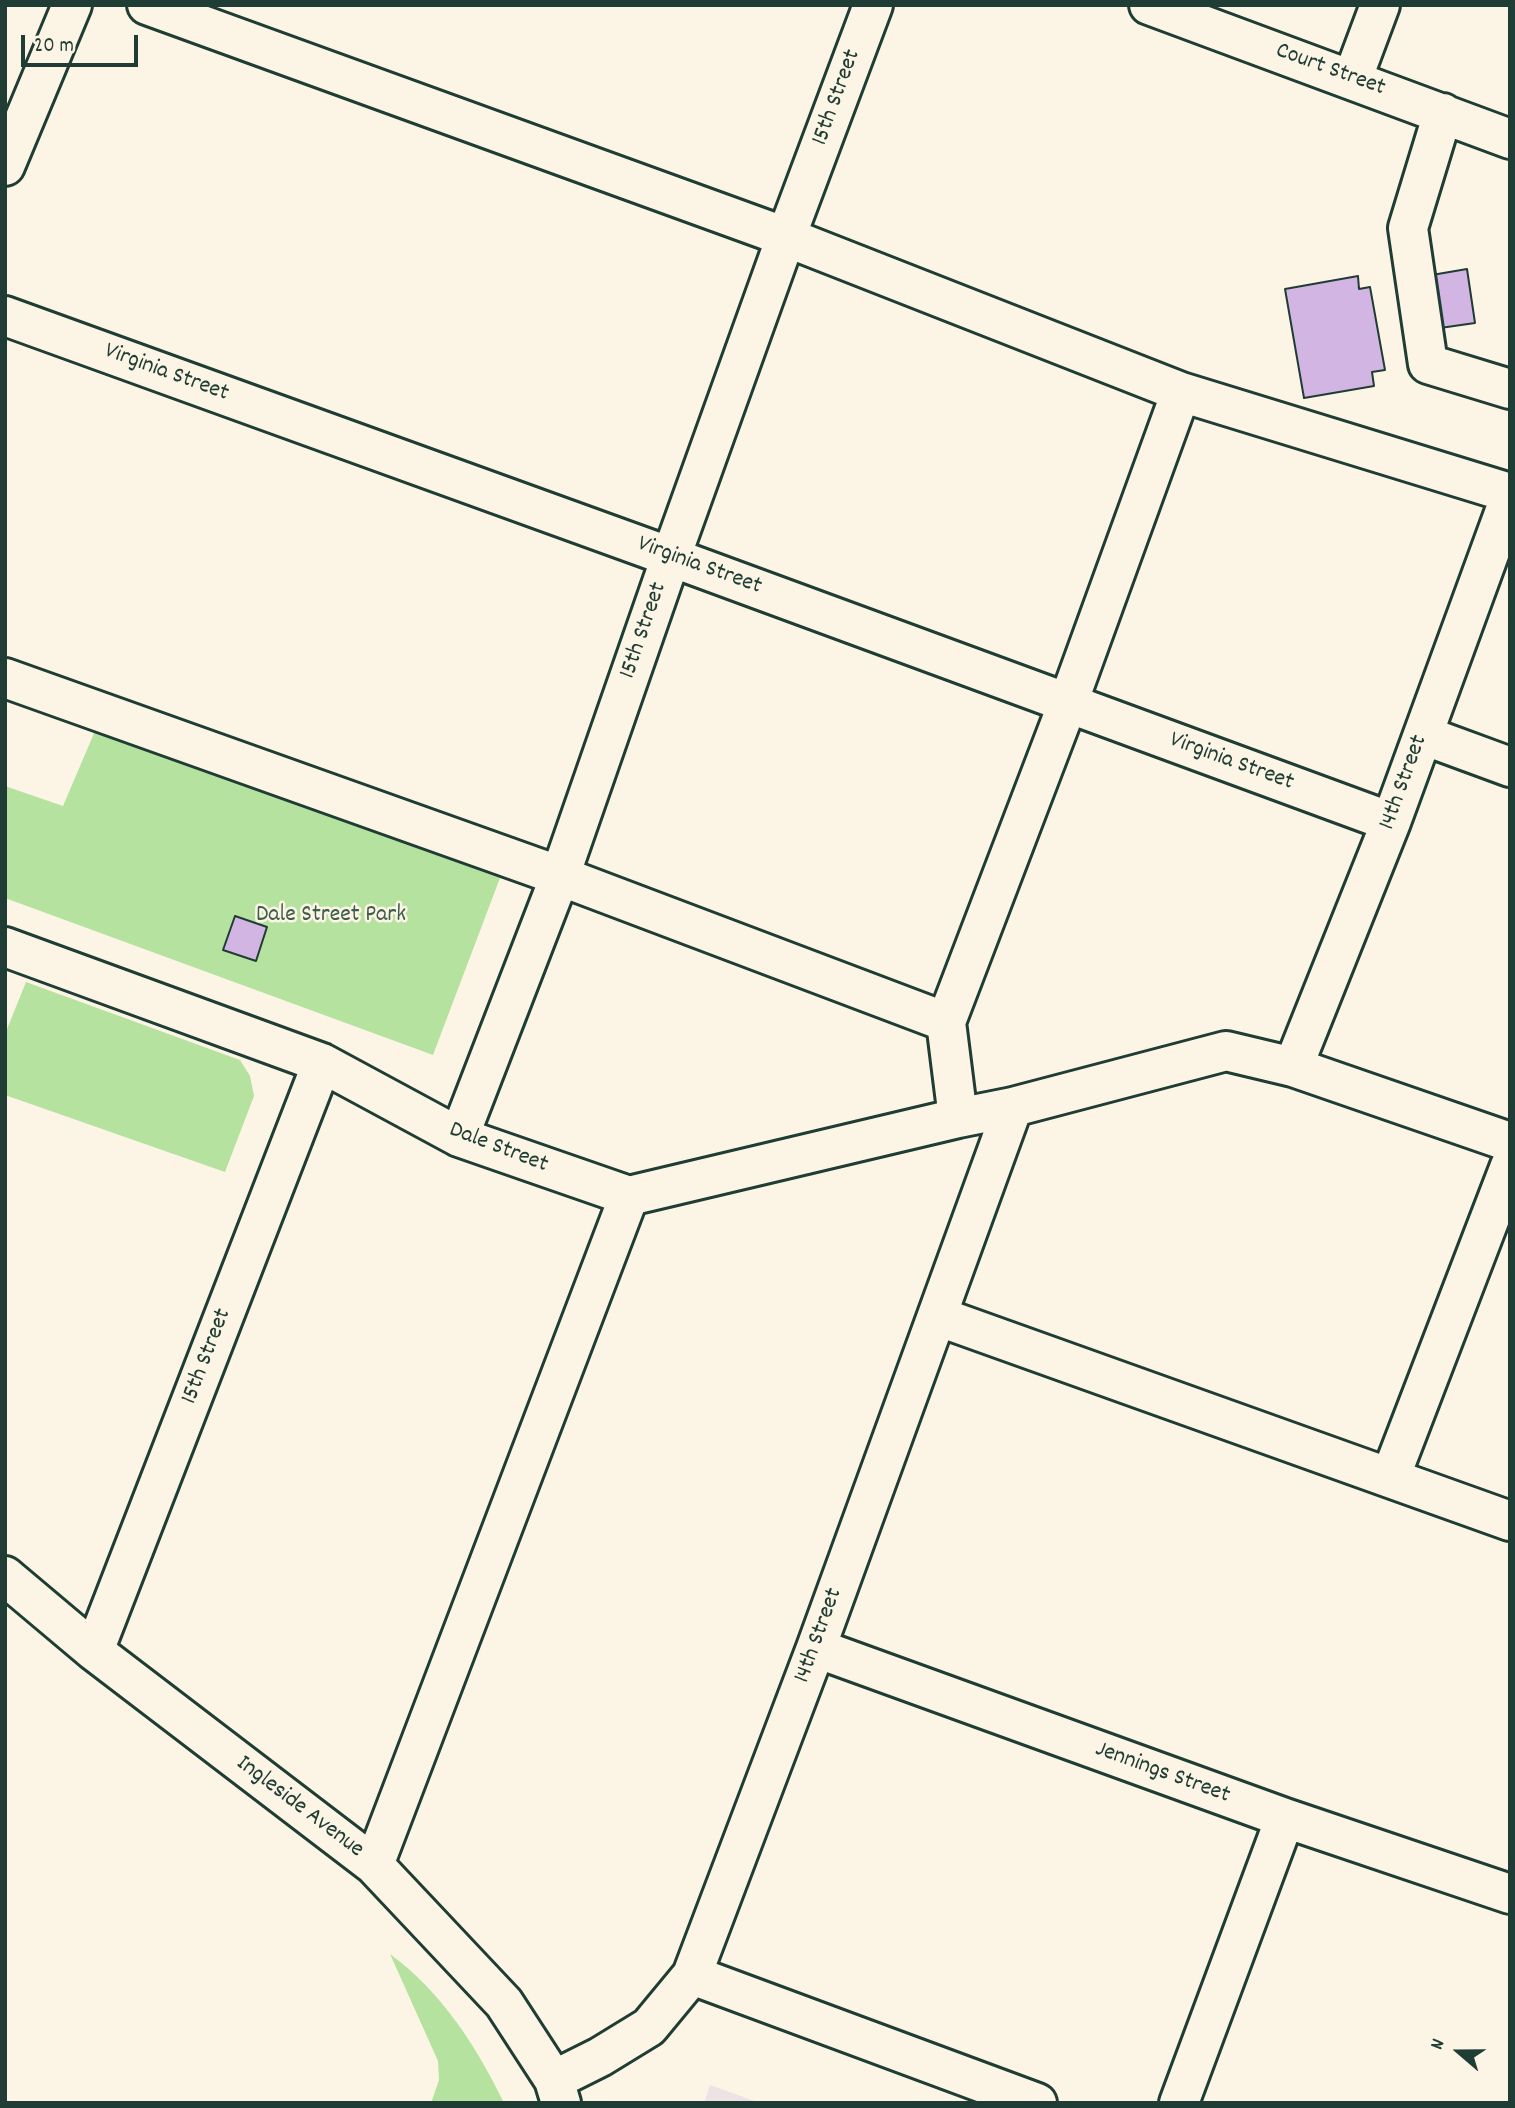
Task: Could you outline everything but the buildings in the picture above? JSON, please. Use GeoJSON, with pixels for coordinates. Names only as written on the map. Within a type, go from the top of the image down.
{"type":"FeatureCollection","features":[{"type":"Feature","properties":{"kind":"street"},"geometry":{"type":"LineString","coordinates":[[5,166],[72,5]]}},
{"type":"Feature","properties":{"kind":"street"},"geometry":{"type":"LineString","coordinates":[[147,5],[786,237],[1181,391],[1510,495]]}},
{"type":"Feature","properties":{"kind":"street","name":"15th Street"},"geometry":{"type":"LineString","coordinates":[[459,1137],[560,876],[671,557],[873,5]]}},
{"type":"Feature","properties":{"kind":"street","name":"Court Street"},"geometry":{"type":"LineString","coordinates":[[1149,5],[1510,139]]}},
{"type":"Feature","properties":{"kind":"street"},"geometry":{"type":"LineString","coordinates":[[1352,80],[1380,5]]}},
{"type":"Feature","properties":{"kind":"street"},"geometry":{"type":"LineString","coordinates":[[1443,113],[1408,228],[1428,364],[1510,389]]}},
{"type":"Feature","properties":{"kind":"street","name":"Virginia Street"},"geometry":{"type":"LineString","coordinates":[[5,316],[1391,822]]}},
{"type":"Feature","properties":{"kind":"street"},"geometry":{"type":"LineString","coordinates":[[958,1118],[946,1022],[1068,703],[1181,391]]}},
{"type":"Feature","properties":{"kind":"street","name":"14th Street"},"geometry":{"type":"LineString","coordinates":[[1293,1067],[1391,822],[1510,495]]}},
{"type":"Feature","properties":{"kind":"street"},"geometry":{"type":"LineString","coordinates":[[5,678],[560,876],[946,1022]]}},
{"type":"Feature","properties":{"kind":"street"},"geometry":{"type":"LineString","coordinates":[[1423,735],[1510,767]]}},
{"type":"Feature","properties":{"kind":"street","name":"Dale Street"},"geometry":{"type":"LineString","coordinates":[[5,947],[322,1063],[459,1137],[629,1196]]}},
{"type":"Feature","properties":{"kind":"street"},"geometry":{"type":"LineString","coordinates":[[373,1866],[629,1196],[1013,1107],[1226,1051],[1293,1067],[1510,1142]]}},
{"type":"Feature","properties":{"kind":"street","name":"15th Street"},"geometry":{"type":"LineString","coordinates":[[94,1651],[322,1063]]}},
{"type":"Feature","properties":{"kind":"street","name":"14th Street"},"geometry":{"type":"LineString","coordinates":[[557,2091],[600,2057],[649,2026],[692,1975],[816,1648],[1013,1107]]}},
{"type":"Feature","properties":{"kind":"street"},"geometry":{"type":"LineString","coordinates":[[1390,1478],[1510,1166]]}},
{"type":"Feature","properties":{"kind":"street"},"geometry":{"type":"LineString","coordinates":[[937,1316],[1510,1521]]}},
{"type":"Feature","properties":{"kind":"street","name":"Ingleside Avenue"},"geometry":{"type":"LineString","coordinates":[[5,1576],[94,1651],[373,1866],[504,2003],[557,2091]]}},
{"type":"Feature","properties":{"kind":"street","name":"Jennings Street"},"geometry":{"type":"LineString","coordinates":[[816,1648],[1285,1818],[1510,1894]]}},
{"type":"Feature","properties":{"kind":"street"},"geometry":{"type":"LineString","coordinates":[[1178,2103],[1285,1818]]}},
{"type":"Feature","properties":{"kind":"street"},"geometry":{"type":"LineString","coordinates":[[692,1975],[1037,2103]]}},
{"type":"Feature","properties":{"kind":"shaded area"},"geometry":{"type":"Polygon","coordinates":[[[710,2085],[760,2103],[704,2103],[710,2085]]]}},
{"type":"Feature","properties":{"kind":"green space","name":"Dale Street Park"},"geometry":{"type":"Polygon","coordinates":[[[95,731],[500,878],[433,1055],[5,898],[5,786],[63,806],[95,731]]]}},
{"type":"Feature","properties":{"kind":"green space"},"geometry":{"type":"Polygon","coordinates":[[[26,982],[240,1060],[250,1076],[254,1096],[225,1172],[5,1095],[5,1034],[26,982]]]}},
{"type":"Feature","properties":{"kind":"green space"},"geometry":{"type":"Polygon","coordinates":[[[390,1954],[426,1985],[456,2021],[482,2061],[504,2103],[431,2103],[439,2080],[438,2061],[390,1954]]]}}]}
